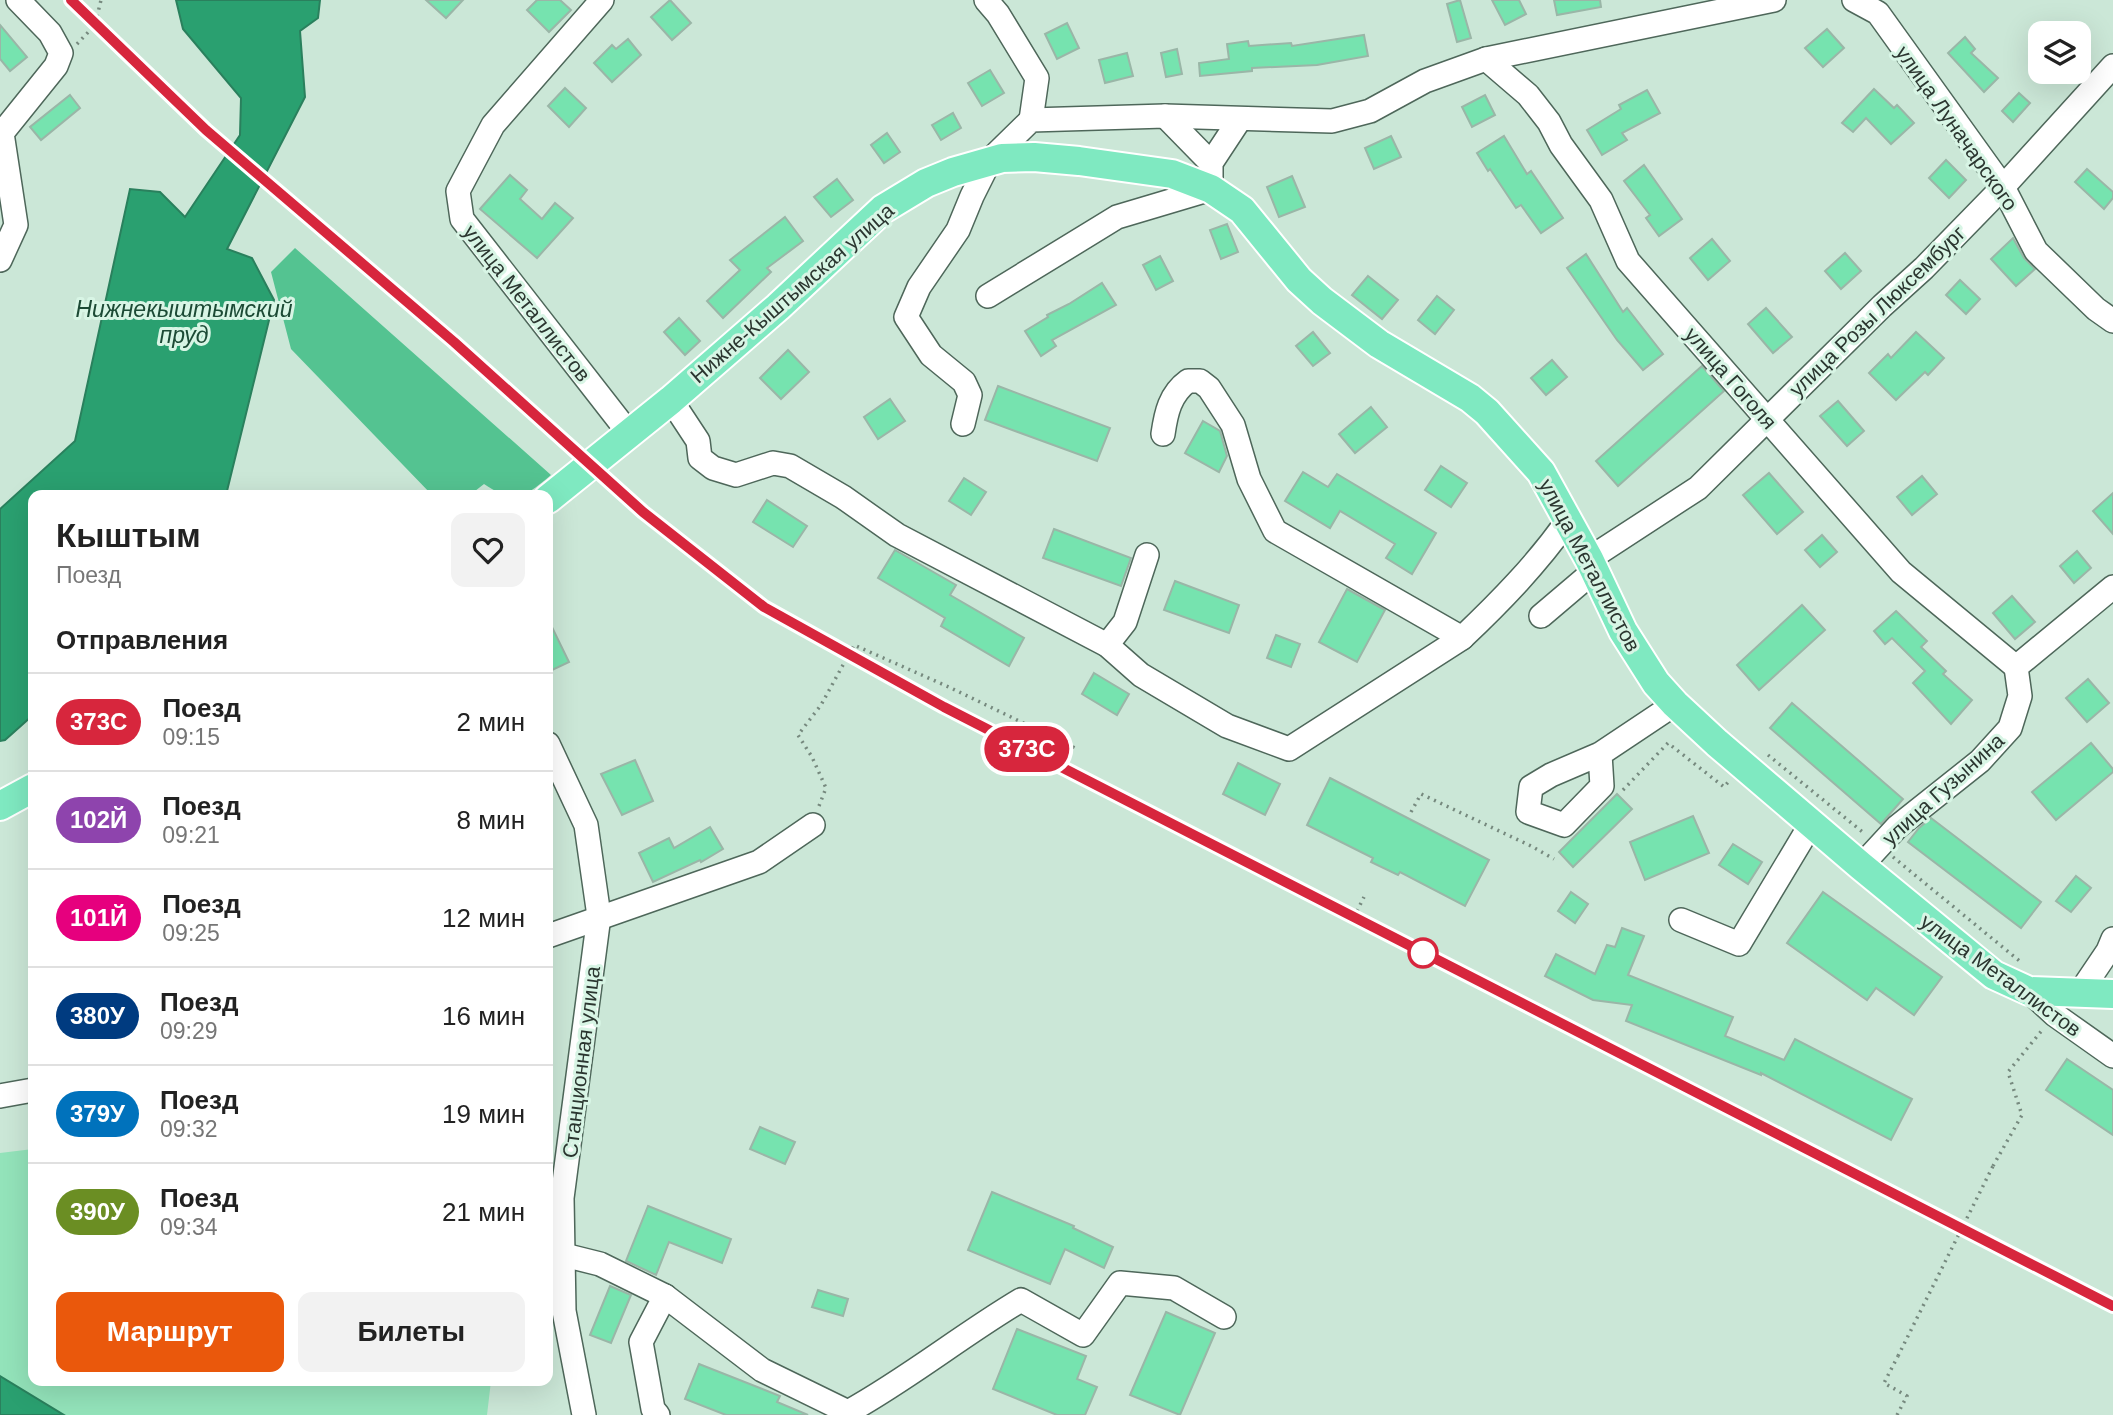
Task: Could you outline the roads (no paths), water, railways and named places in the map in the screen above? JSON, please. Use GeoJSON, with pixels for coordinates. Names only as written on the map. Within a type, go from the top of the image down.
{"type":"FeatureCollection","features":[{"type":"Feature","properties":{"kind":"main road","name":"улица Металлистов"},"geometry":{"type":"LineString","coordinates":[[990,160],[1034,157],[1172,174],[1211,176],[1299,280],[1322,301],[1379,344],[1470,398],[1487,412],[1541,472],[1623,631],[1656,683],[1675,704],[1811,824],[1970,958],[1994,975],[2029,991]]}},
{"type":"Feature","properties":{"kind":"main road","name":"Нижне-Кыштымская улица"},"geometry":{"type":"LineString","coordinates":[[553,495],[671,400],[778,307],[883,209],[926,183],[990,160]]}},
{"type":"Feature","properties":{"kind":"main road"},"geometry":{"type":"LineString","coordinates":[[0,806],[28,791]]}},
{"type":"Feature","properties":{"kind":"main road"},"geometry":{"type":"LineString","coordinates":[[2029,991],[2113,995]]}},
{"type":"Feature","properties":{"kind":"street"},"geometry":{"type":"LineString","coordinates":[[0,260],[16,225],[2,133],[56,66],[61,53],[50,33],[18,0]]}},
{"type":"Feature","properties":{"kind":"street","name":"улица Металлистов"},"geometry":{"type":"LineString","coordinates":[[602,0],[493,125],[458,191],[462,219],[628,432]]}},
{"type":"Feature","properties":{"kind":"street"},"geometry":{"type":"LineString","coordinates":[[986,0],[998,14],[1037,78],[1031,120],[1165,116],[1332,121],[1370,110],[1425,81],[1486,59],[1774,0]]}},
{"type":"Feature","properties":{"kind":"street","name":"улица Луначарского"},"geometry":{"type":"LineString","coordinates":[[1854,0],[1878,13],[2003,187],[2036,251],[2096,309],[2113,321]]}},
{"type":"Feature","properties":{"kind":"street","name":"улица Гоголя"},"geometry":{"type":"LineString","coordinates":[[1486,59],[1528,95],[1549,121],[1561,145],[1601,200],[1628,261],[1901,572],[2016,667]]}},
{"type":"Feature","properties":{"kind":"street","name":"улица Розы Люксембург"},"geometry":{"type":"LineString","coordinates":[[1541,616],[1591,565],[1698,488],[1924,268],[2003,187],[2113,66]]}},
{"type":"Feature","properties":{"kind":"street"},"geometry":{"type":"LineString","coordinates":[[1165,116],[1211,176]]}},
{"type":"Feature","properties":{"kind":"street"},"geometry":{"type":"LineString","coordinates":[[988,296],[1116,217],[1211,176],[1240,119]]}},
{"type":"Feature","properties":{"kind":"street","name":"Нижне-Кыштымская улица"},"geometry":{"type":"LineString","coordinates":[[990,160],[1031,120]]}},
{"type":"Feature","properties":{"kind":"street"},"geometry":{"type":"LineString","coordinates":[[963,424],[970,395],[964,382],[930,355],[906,317],[919,288],[958,230],[990,160]]}},
{"type":"Feature","properties":{"kind":"street"},"geometry":{"type":"LineString","coordinates":[[1163,434],[1167,410],[1178,388],[1188,381],[1200,381],[1209,388],[1233,425],[1250,479],[1275,531],[1462,638]]}},
{"type":"Feature","properties":{"kind":"street"},"geometry":{"type":"LineString","coordinates":[[671,400],[698,442],[700,458],[713,468],[736,475],[773,463],[790,466],[843,497],[897,535],[1107,645],[1141,675],[1227,726],[1289,749],[1462,638],[1505,598],[1543,555],[1568,520]]}},
{"type":"Feature","properties":{"kind":"street"},"geometry":{"type":"LineString","coordinates":[[1107,645],[1125,622],[1147,555]]}},
{"type":"Feature","properties":{"kind":"street"},"geometry":{"type":"LineString","coordinates":[[2016,667],[2113,587]]}},
{"type":"Feature","properties":{"kind":"street","name":"улица Гузынина"},"geometry":{"type":"LineString","coordinates":[[1861,866],[1897,827],[1980,761],[2011,728],[2020,696],[2016,667]]}},
{"type":"Feature","properties":{"kind":"street"},"geometry":{"type":"LineString","coordinates":[[1600,754],[1675,704]]}},
{"type":"Feature","properties":{"kind":"street","name":"Станционная улица"},"geometry":{"type":"LineString","coordinates":[[553,755],[586,825],[599,916],[562,1198],[564,1311],[586,1413]]}},
{"type":"Feature","properties":{"kind":"street"},"geometry":{"type":"LineString","coordinates":[[1681,920],[1739,944],[1811,824]]}},
{"type":"Feature","properties":{"kind":"street"},"geometry":{"type":"LineString","coordinates":[[553,934],[759,862],[813,825]]}},
{"type":"Feature","properties":{"kind":"street"},"geometry":{"type":"LineString","coordinates":[[2079,994],[2113,939]]}},
{"type":"Feature","properties":{"kind":"street","name":"улица Металлистов"},"geometry":{"type":"LineString","coordinates":[[2029,991],[2055,1015],[2113,1056]]}},
{"type":"Feature","properties":{"kind":"street"},"geometry":{"type":"LineString","coordinates":[[0,1096],[28,1091]]}},
{"type":"Feature","properties":{"kind":"street"},"geometry":{"type":"LineString","coordinates":[[564,1255],[600,1264],[665,1296],[761,1370],[848,1412],[883,1393],[983,1322],[1021,1300],[1083,1335],[1120,1283],[1174,1288],[1224,1317]]}},
{"type":"Feature","properties":{"kind":"street"},"geometry":{"type":"LineString","coordinates":[[658,1415],[653,1409],[641,1342],[665,1296]]}},
{"type":"Feature","properties":{"kind":"water","name":"Нижнекыштымский пруд"},"geometry":{"type":"Polygon","coordinates":[[[176,0],[320,0],[318,18],[300,31],[305,97],[227,249],[252,258],[274,300],[227,490],[28,490],[28,719],[5,740],[0,741],[0,509],[75,441],[130,189],[160,192],[185,217],[240,135],[241,98],[183,29],[176,0]]]}},
{"type":"Feature","properties":{"kind":"water"},"geometry":{"type":"Polygon","coordinates":[[[0,1376],[64,1415],[0,1415],[0,1376]]]}},
{"type":"Feature","properties":{"kind":"railway"},"geometry":{"type":"LineString","coordinates":[[71,0],[206,130],[454,342],[643,512],[764,607],[944,707],[2113,1306]]}},
{"type":"Feature","properties":{"kind":"train","name":"373C"},"geometry":{"type":"LineString","coordinates":[[71,0],[206,130],[454,342],[643,512],[764,607],[944,707],[2113,1306]]}}]}
